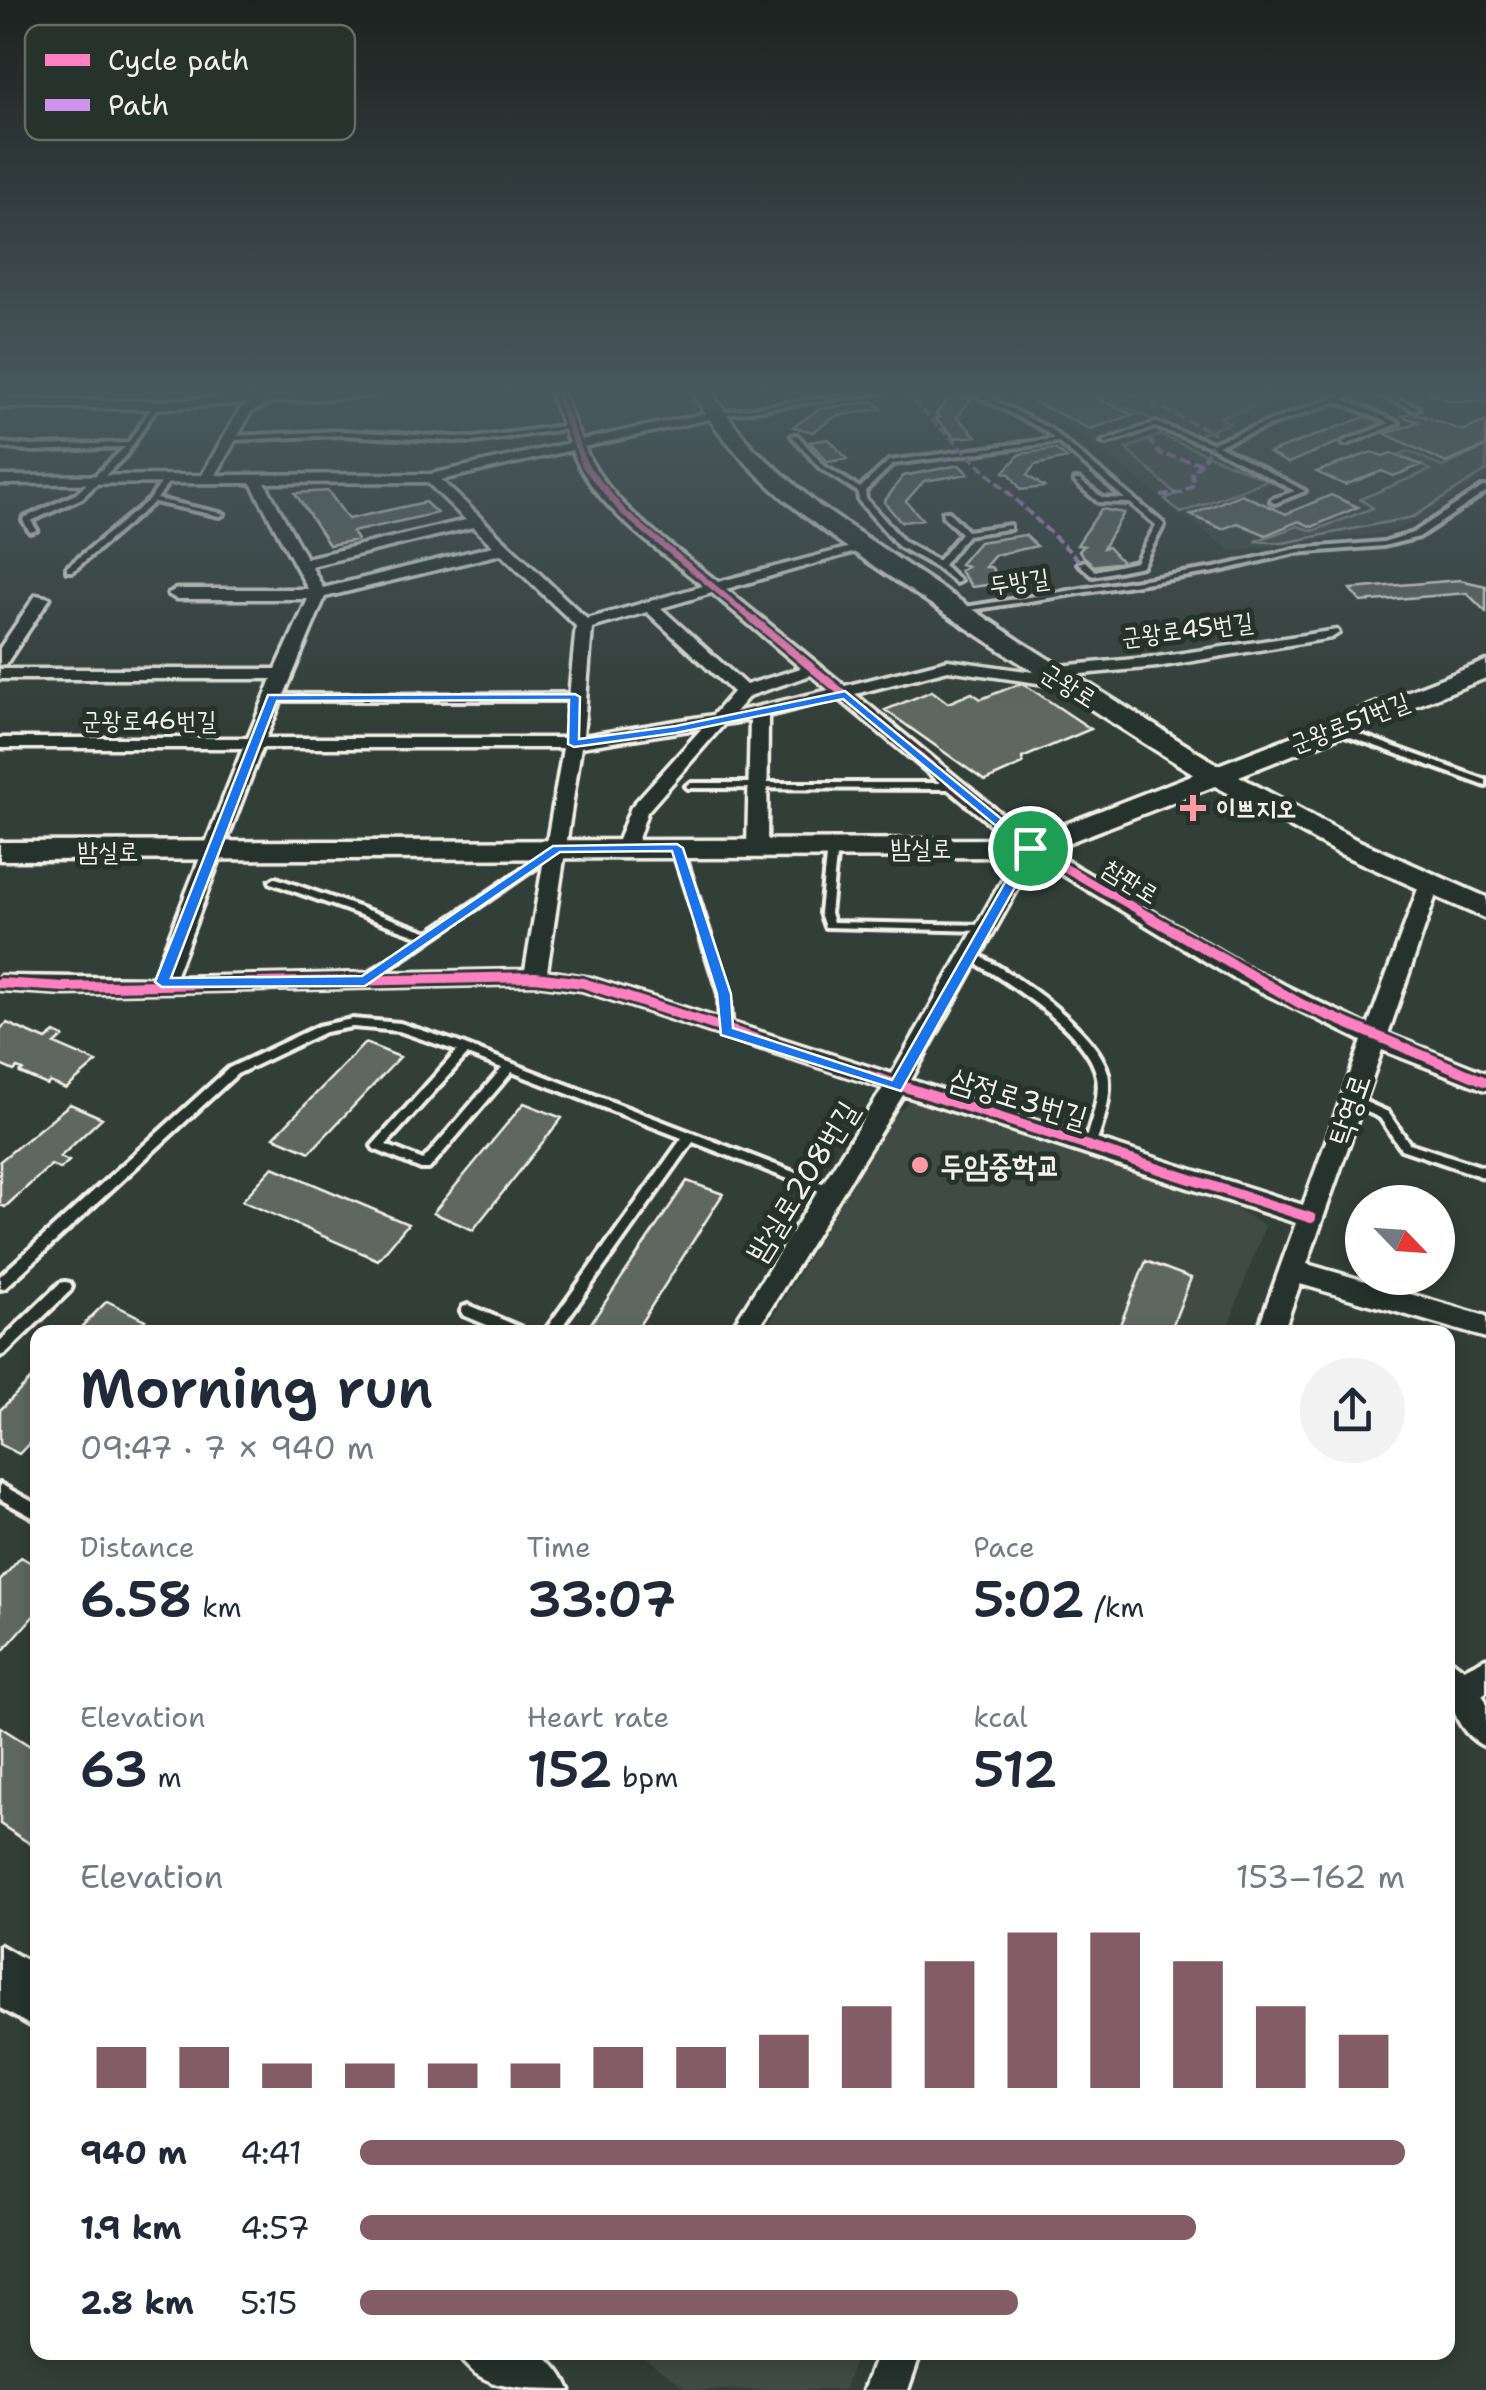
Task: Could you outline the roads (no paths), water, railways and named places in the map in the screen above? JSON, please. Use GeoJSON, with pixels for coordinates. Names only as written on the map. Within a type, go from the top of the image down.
{"type":"FeatureCollection","features":[{"type":"Feature","properties":{"kind":"main road","name":"군왕로"},"geometry":{"type":"LineString","coordinates":[[809,504],[861,546],[1212,775],[1429,886],[1485,907]]}},
{"type":"Feature","properties":{"kind":"main road","name":"군왕로51번길"},"geometry":{"type":"LineString","coordinates":[[1212,775],[1486,669]]}},
{"type":"Feature","properties":{"kind":"main road","name":"밤실로"},"geometry":{"type":"LineString","coordinates":[[0,851],[1030,848],[1212,775]]}},
{"type":"Feature","properties":{"kind":"main road"},"geometry":{"type":"LineString","coordinates":[[0,1972],[30,1996]]}},
{"type":"Feature","properties":{"kind":"main road"},"geometry":{"type":"LineString","coordinates":[[499,2360],[538,2390]]}},
{"type":"Feature","properties":{"kind":"street"},"geometry":{"type":"LineString","coordinates":[[269,504],[318,594]]}},
{"type":"Feature","properties":{"kind":"street"},"geometry":{"type":"LineString","coordinates":[[457,504],[584,625]]}},
{"type":"Feature","properties":{"kind":"street","name":"참판로"},"geometry":{"type":"LineString","coordinates":[[614,504],[1030,848],[1073,868],[1252,979],[1374,1039],[1486,1082]]}},
{"type":"Feature","properties":{"kind":"street"},"geometry":{"type":"LineString","coordinates":[[301,564],[476,522]]}},
{"type":"Feature","properties":{"kind":"street"},"geometry":{"type":"LineString","coordinates":[[584,625],[861,546]]}},
{"type":"Feature","properties":{"kind":"street"},"geometry":{"type":"LineString","coordinates":[[176,594],[318,594],[502,549]]}},
{"type":"Feature","properties":{"kind":"street"},"geometry":{"type":"LineString","coordinates":[[162,982],[216,850],[253,745],[318,594]]}},
{"type":"Feature","properties":{"kind":"street"},"geometry":{"type":"LineString","coordinates":[[0,660],[42,598]]}},
{"type":"Feature","properties":{"kind":"street"},"geometry":{"type":"LineString","coordinates":[[650,606],[742,692]]}},
{"type":"Feature","properties":{"kind":"street"},"geometry":{"type":"LineString","coordinates":[[535,977],[574,744],[584,625]]}},
{"type":"Feature","properties":{"kind":"street","name":"군왕로45번길"},"geometry":{"type":"LineString","coordinates":[[1057,677],[1331,634]]}},
{"type":"Feature","properties":{"kind":"street","name":"군왕로46번길"},"geometry":{"type":"LineString","coordinates":[[0,743],[574,744],[715,722],[845,695],[948,665],[1057,677]]}},
{"type":"Feature","properties":{"kind":"street"},"geometry":{"type":"LineString","coordinates":[[625,848],[638,811],[742,692],[814,669]]}},
{"type":"Feature","properties":{"kind":"street"},"geometry":{"type":"LineString","coordinates":[[0,674],[282,674]]}},
{"type":"Feature","properties":{"kind":"street"},"geometry":{"type":"LineString","coordinates":[[757,848],[759,713]]}},
{"type":"Feature","properties":{"kind":"street","name":"밤실로208번길"},"geometry":{"type":"LineString","coordinates":[[746,1325],[896,1087],[1030,848]]}},
{"type":"Feature","properties":{"kind":"street","name":"탁영로"},"geometry":{"type":"LineString","coordinates":[[1273,1325],[1429,886]]}},
{"type":"Feature","properties":{"kind":"street","name":"삼정로3번길"},"geometry":{"type":"LineString","coordinates":[[0,982],[64,987],[535,977],[583,983],[1311,1218]]}},
{"type":"Feature","properties":{"kind":"street"},"geometry":{"type":"LineString","coordinates":[[1293,1270],[1486,1327]]}},
{"type":"Feature","properties":{"kind":"street"},"geometry":{"type":"LineString","coordinates":[[1464,1679],[1486,1730]]}},
{"type":"Feature","properties":{"kind":"street"},"geometry":{"type":"LineString","coordinates":[[886,2390],[897,2360]]}},
{"type":"Feature","properties":{"kind":"lane"},"geometry":{"type":"LineString","coordinates":[[33,530],[27,520],[69,504]]}},
{"type":"Feature","properties":{"kind":"lane"},"geometry":{"type":"LineString","coordinates":[[70,570],[149,504]]}},
{"type":"Feature","properties":{"kind":"lane"},"geometry":{"type":"LineString","coordinates":[[170,504],[220,514]]}},
{"type":"Feature","properties":{"kind":"lane"},"geometry":{"type":"LineString","coordinates":[[866,504],[901,544],[940,565],[956,581]]}},
{"type":"Feature","properties":{"kind":"lane"},"geometry":{"type":"LineString","coordinates":[[1082,564],[1094,574],[1142,561],[1160,525],[1135,504]]}},
{"type":"Feature","properties":{"kind":"lane","name":"두방길"},"geometry":{"type":"LineString","coordinates":[[958,610],[1196,573],[1295,551],[1383,544],[1416,535],[1464,504]]}},
{"type":"Feature","properties":{"kind":"lane"},"geometry":{"type":"LineString","coordinates":[[946,514],[965,533]]}},
{"type":"Feature","properties":{"kind":"lane"},"geometry":{"type":"LineString","coordinates":[[940,565],[965,533],[1008,527]]}},
{"type":"Feature","properties":{"kind":"lane"},"geometry":{"type":"LineString","coordinates":[[272,698],[575,697]]}},
{"type":"Feature","properties":{"kind":"lane"},"geometry":{"type":"LineString","coordinates":[[1334,728],[1486,783]]}},
{"type":"Feature","properties":{"kind":"lane"},"geometry":{"type":"LineString","coordinates":[[691,786],[954,786]]}},
{"type":"Feature","properties":{"kind":"lane"},"geometry":{"type":"LineString","coordinates":[[365,981],[557,848]]}},
{"type":"Feature","properties":{"kind":"lane"},"geometry":{"type":"LineString","coordinates":[[677,848],[724,994],[726,1031]]}},
{"type":"Feature","properties":{"kind":"lane"},"geometry":{"type":"LineString","coordinates":[[832,848],[824,913],[829,925],[985,928]]}},
{"type":"Feature","properties":{"kind":"lane"},"geometry":{"type":"LineString","coordinates":[[275,881],[429,936]]}},
{"type":"Feature","properties":{"kind":"lane","name":"삼정로3번길"},"geometry":{"type":"LineString","coordinates":[[970,956],[1025,990],[1092,1050],[1104,1077],[1090,1146]]}},
{"type":"Feature","properties":{"kind":"lane"},"geometry":{"type":"LineString","coordinates":[[0,1284],[233,1072],[322,1029],[352,1024],[400,1027],[831,1191]]}},
{"type":"Feature","properties":{"kind":"lane"},"geometry":{"type":"LineString","coordinates":[[465,1050],[378,1146],[425,1166],[510,1067]]}},
{"type":"Feature","properties":{"kind":"lane"},"geometry":{"type":"LineString","coordinates":[[1352,1100],[1384,1115],[1405,1146],[1486,1173]]}},
{"type":"Feature","properties":{"kind":"lane"},"geometry":{"type":"LineString","coordinates":[[556,1325],[690,1138]]}},
{"type":"Feature","properties":{"kind":"lane"},"geometry":{"type":"LineString","coordinates":[[0,1350],[65,1287]]}},
{"type":"Feature","properties":{"kind":"lane"},"geometry":{"type":"LineString","coordinates":[[468,1311],[501,1325]]}},
{"type":"Feature","properties":{"kind":"lane"},"geometry":{"type":"LineString","coordinates":[[0,1492],[30,1509]]}},
{"type":"Feature","properties":{"kind":"place","name":"이쁘지오"},"geometry":{"type":"Point","coordinates":[1193,808]}},
{"type":"Feature","properties":{"kind":"place","name":"두암중학교"},"geometry":{"type":"Point","coordinates":[920,1165]}}]}
